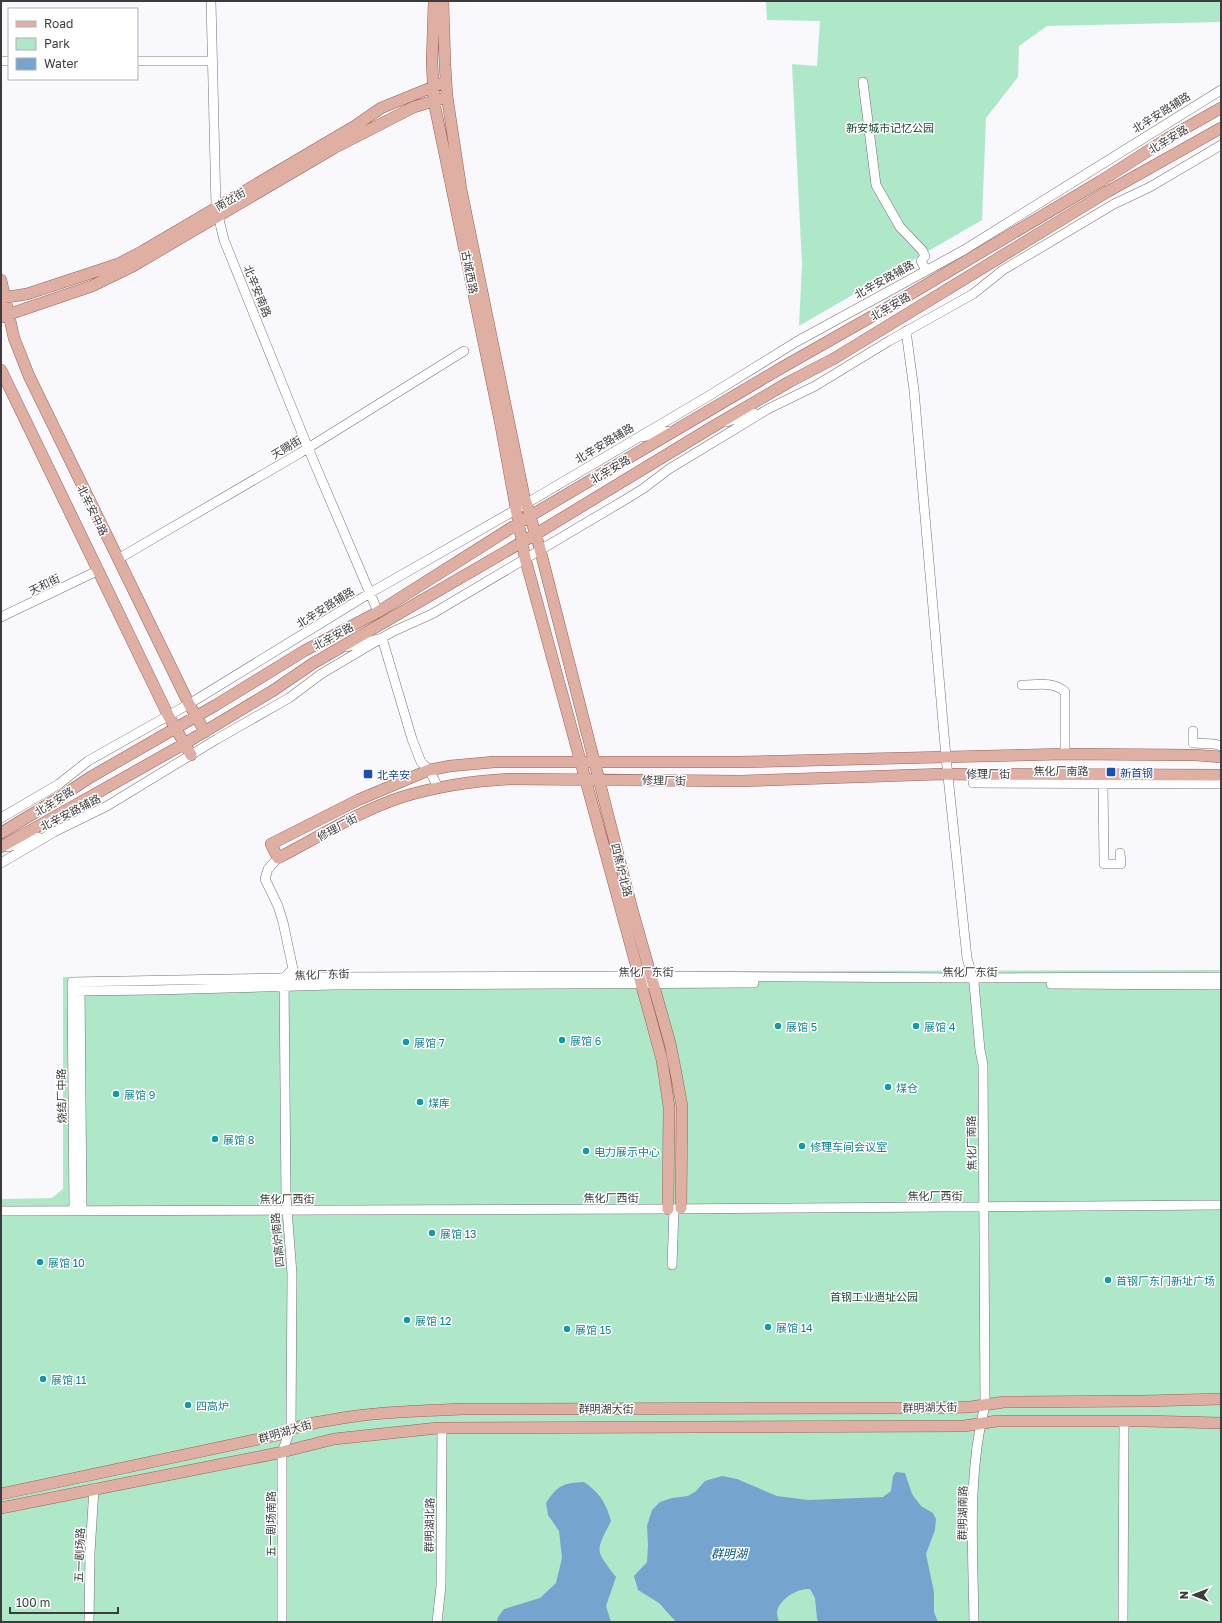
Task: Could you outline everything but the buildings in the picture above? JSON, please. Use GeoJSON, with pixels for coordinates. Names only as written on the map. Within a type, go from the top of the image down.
{"type":"FeatureCollection","features":[{"type":"Feature","properties":{"kind":"main road","name":"古城西路"},"geometry":{"type":"LineString","coordinates":[[434,1],[432,62],[434,102],[521,506],[530,516],[536,534]]}},
{"type":"Feature","properties":{"kind":"main road","name":"古城西路"},"geometry":{"type":"LineString","coordinates":[[443,1],[447,96],[461,189],[494,356],[521,506],[519,524],[522,542]]}},
{"type":"Feature","properties":{"kind":"main road","name":"南岔街"},"geometry":{"type":"LineString","coordinates":[[5,315],[92,286],[133,266],[355,126],[381,108],[447,82]]}},
{"type":"Feature","properties":{"kind":"main road","name":"南岔街"},"geometry":{"type":"LineString","coordinates":[[3,298],[27,294],[118,264],[334,148],[414,107],[434,102],[447,96]]}},
{"type":"Feature","properties":{"kind":"main road","name":"北辛安路"},"geometry":{"type":"LineString","coordinates":[[3,831],[89,778],[196,718],[304,651],[378,612],[530,516],[782,367],[892,305],[1102,181],[1168,138],[1221,108]]}},
{"type":"Feature","properties":{"kind":"main road","name":"北辛安路"},"geometry":{"type":"LineString","coordinates":[[1,848],[155,759],[184,744],[274,690],[337,649],[536,534],[789,382],[835,358],[1107,192],[1221,128]]}},
{"type":"Feature","properties":{"kind":"main road","name":"北辛安中路"},"geometry":{"type":"LineString","coordinates":[[1,280],[5,315],[29,376],[204,732]]}},
{"type":"Feature","properties":{"kind":"main road","name":"北辛安中路"},"geometry":{"type":"LineString","coordinates":[[1,370],[168,715],[191,755]]}},
{"type":"Feature","properties":{"kind":"main road","name":"四焦炉北路"},"geometry":{"type":"LineString","coordinates":[[536,534],[632,909],[670,1043],[682,1106],[674,1209]]}},
{"type":"Feature","properties":{"kind":"main road","name":"四焦炉北路"},"geometry":{"type":"LineString","coordinates":[[522,542],[585,780],[661,1053],[669,1107],[674,1209]]}},
{"type":"Feature","properties":{"kind":"main road","name":"修理厂街"},"geometry":{"type":"LineString","coordinates":[[1221,757],[1195,755],[1065,754],[739,762],[494,762],[450,766],[429,770],[358,800],[271,844],[278,858],[368,811],[401,798],[438,787],[472,781],[510,779],[740,781],[948,774],[1221,774]]}},
{"type":"Feature","properties":{"kind":"main road","name":"群明湖大街"},"geometry":{"type":"LineString","coordinates":[[1,1494],[278,1435],[291,1428],[342,1418],[391,1412],[462,1409],[924,1408],[970,1407],[1004,1402],[1219,1400]]}},
{"type":"Feature","properties":{"kind":"main road","name":"群明湖大街"},"geometry":{"type":"LineString","coordinates":[[1,1508],[94,1488],[282,1452],[334,1438],[442,1428],[964,1426],[997,1421],[1220,1423]]}},
{"type":"Feature","properties":{"kind":"street","name":"北辛安南路"},"geometry":{"type":"LineString","coordinates":[[210,1],[217,212],[224,240],[308,448],[378,612]]}},
{"type":"Feature","properties":{"kind":"street"},"geometry":{"type":"LineString","coordinates":[[138,61],[212,61]]}},
{"type":"Feature","properties":{"kind":"street"},"geometry":{"type":"LineString","coordinates":[[863,82],[876,185],[900,227],[922,250],[925,256],[921,261],[926,270]]}},
{"type":"Feature","properties":{"kind":"street","name":"北辛安路辅路"},"geometry":{"type":"LineString","coordinates":[[1,818],[59,784],[92,758],[189,704],[370,593],[707,397],[796,342],[964,250],[1221,90]]}},
{"type":"Feature","properties":{"kind":"street","name":"北辛安路辅路"},"geometry":{"type":"LineString","coordinates":[[1,863],[54,832],[108,806],[191,755],[289,698],[321,674],[382,638],[432,614],[628,498],[669,469],[768,409],[815,386],[906,331],[973,294],[1003,270],[1114,204],[1150,187],[1221,145]]}},
{"type":"Feature","properties":{"kind":"street"},"geometry":{"type":"LineString","coordinates":[[1047,228],[1090,219]]}},
{"type":"Feature","properties":{"kind":"street"},"geometry":{"type":"LineString","coordinates":[[964,250],[990,247]]}},
{"type":"Feature","properties":{"kind":"street","name":"焦化厂南路"},"geometry":{"type":"LineString","coordinates":[[906,331],[914,390],[946,757],[967,958],[974,981],[980,1050],[983,1065],[985,1405]]}},
{"type":"Feature","properties":{"kind":"street","name":"天赐街"},"geometry":{"type":"LineString","coordinates":[[118,559],[308,448],[464,351]]}},
{"type":"Feature","properties":{"kind":"street"},"geometry":{"type":"LineString","coordinates":[[707,397],[712,409]]}},
{"type":"Feature","properties":{"kind":"street"},"geometry":{"type":"LineString","coordinates":[[714,426],[768,409]]}},
{"type":"Feature","properties":{"kind":"street"},"geometry":{"type":"LineString","coordinates":[[634,439],[677,430]]}},
{"type":"Feature","properties":{"kind":"street","name":"天和街"},"geometry":{"type":"LineString","coordinates":[[1,617],[97,571]]}},
{"type":"Feature","properties":{"kind":"street"},"geometry":{"type":"LineString","coordinates":[[337,649],[382,638],[412,739],[421,762],[429,770],[438,787]]}},
{"type":"Feature","properties":{"kind":"street"},"geometry":{"type":"LineString","coordinates":[[1022,685],[1052,685],[1060,687],[1065,692],[1065,754]]}},
{"type":"Feature","properties":{"kind":"street"},"geometry":{"type":"LineString","coordinates":[[1193,731],[1193,743],[1214,744],[1221,746]]}},
{"type":"Feature","properties":{"kind":"street"},"geometry":{"type":"LineString","coordinates":[[1103,782],[1104,864],[1121,864],[1120,853]]}},
{"type":"Feature","properties":{"kind":"street","name":"焦化厂南路"},"geometry":{"type":"LineString","coordinates":[[973,783],[1103,782],[1221,784]]}},
{"type":"Feature","properties":{"kind":"street"},"geometry":{"type":"LineString","coordinates":[[1,848],[54,832]]}},
{"type":"Feature","properties":{"kind":"street"},"geometry":{"type":"LineString","coordinates":[[278,858],[268,869],[265,880],[278,906],[293,969],[284,983]]}},
{"type":"Feature","properties":{"kind":"street","name":"焦化厂东街"},"geometry":{"type":"LineString","coordinates":[[974,981],[1221,977]]}},
{"type":"Feature","properties":{"kind":"street","name":"焦化厂东街"},"geometry":{"type":"LineString","coordinates":[[76,986],[640,979],[974,981],[1221,985]]}},
{"type":"Feature","properties":{"kind":"street","name":"四高炉南路"},"geometry":{"type":"LineString","coordinates":[[284,983],[287,1210],[292,1274],[291,1428]]}},
{"type":"Feature","properties":{"kind":"street","name":"烧结厂中路"},"geometry":{"type":"LineString","coordinates":[[76,986],[78,1210]]}},
{"type":"Feature","properties":{"kind":"street","name":"焦化厂西街"},"geometry":{"type":"LineString","coordinates":[[1,1211],[476,1208],[674,1209],[1221,1205]]}},
{"type":"Feature","properties":{"kind":"street"},"geometry":{"type":"LineString","coordinates":[[672,1265],[674,1209]]}},
{"type":"Feature","properties":{"kind":"street","name":"群明湖南路"},"geometry":{"type":"LineString","coordinates":[[974,1622],[973,1500],[977,1438],[985,1405]]}},
{"type":"Feature","properties":{"kind":"street"},"geometry":{"type":"LineString","coordinates":[[1123,1622],[1124,1421]]}},
{"type":"Feature","properties":{"kind":"street","name":"五一剧场南路"},"geometry":{"type":"LineString","coordinates":[[282,1622],[282,1452],[291,1428]]}},
{"type":"Feature","properties":{"kind":"street","name":"群明湖北路"},"geometry":{"type":"LineString","coordinates":[[437,1622],[441,1586],[442,1428]]}},
{"type":"Feature","properties":{"kind":"street","name":"五一剧场路"},"geometry":{"type":"LineString","coordinates":[[89,1622],[90,1553],[94,1488]]}},
{"type":"Feature","properties":{"kind":"green space","name":"新安城市记忆公园"},"geometry":{"type":"Polygon","coordinates":[[[766,1],[1221,1],[1221,22],[1047,26],[1019,46],[1018,77],[986,118],[982,220],[799,326],[802,264],[792,64],[817,66],[820,21],[767,20],[766,1]]]}},
{"type":"Feature","properties":{"kind":"green space","name":"首钢工业遗址公园"},"geometry":{"type":"Polygon","coordinates":[[[1221,970],[1221,1622],[1,1622],[1,1199],[52,1198],[63,1189],[63,977],[748,971],[1221,970]]]}},
{"type":"Feature","properties":{"kind":"water","name":"群明湖"},"geometry":{"type":"Polygon","coordinates":[[[896,1472],[905,1473],[912,1494],[921,1506],[933,1513],[936,1519],[935,1530],[926,1554],[934,1592],[934,1612],[938,1622],[819,1622],[817,1619],[815,1598],[810,1589],[805,1589],[795,1592],[781,1603],[777,1612],[779,1622],[676,1622],[659,1603],[638,1590],[634,1576],[647,1562],[647,1526],[652,1510],[660,1502],[672,1498],[688,1496],[696,1491],[705,1481],[722,1476],[737,1479],[777,1496],[808,1500],[883,1497],[891,1491],[893,1476],[896,1472]]]}},
{"type":"Feature","properties":{"kind":"water"},"geometry":{"type":"Polygon","coordinates":[[[584,1482],[602,1499],[611,1521],[602,1539],[600,1550],[604,1561],[616,1577],[606,1606],[611,1622],[497,1622],[498,1617],[504,1609],[540,1598],[556,1583],[562,1558],[559,1531],[548,1515],[546,1503],[554,1492],[562,1486],[571,1483],[584,1482]]]}},
{"type":"Feature","properties":{"kind":"place","name":"新首钢"},"geometry":{"type":"Point","coordinates":[1111,772]}},
{"type":"Feature","properties":{"kind":"place","name":"北辛安"},"geometry":{"type":"Point","coordinates":[368,774]}},
{"type":"Feature","properties":{"kind":"place","name":"展馆 5"},"geometry":{"type":"Point","coordinates":[778,1026]}},
{"type":"Feature","properties":{"kind":"place","name":"展馆 4"},"geometry":{"type":"Point","coordinates":[916,1026]}},
{"type":"Feature","properties":{"kind":"place","name":"展馆 6"},"geometry":{"type":"Point","coordinates":[562,1040]}},
{"type":"Feature","properties":{"kind":"place","name":"展馆 7"},"geometry":{"type":"Point","coordinates":[406,1042]}},
{"type":"Feature","properties":{"kind":"place","name":"煤仓"},"geometry":{"type":"Point","coordinates":[888,1087]}},
{"type":"Feature","properties":{"kind":"place","name":"展馆 9"},"geometry":{"type":"Point","coordinates":[116,1094]}},
{"type":"Feature","properties":{"kind":"place","name":"煤库"},"geometry":{"type":"Point","coordinates":[420,1102]}},
{"type":"Feature","properties":{"kind":"place","name":"展馆 8"},"geometry":{"type":"Point","coordinates":[215,1139]}},
{"type":"Feature","properties":{"kind":"place","name":"修理车间会议室"},"geometry":{"type":"Point","coordinates":[802,1146]}},
{"type":"Feature","properties":{"kind":"place","name":"电力展示中心"},"geometry":{"type":"Point","coordinates":[586,1151]}},
{"type":"Feature","properties":{"kind":"place","name":"展馆 13"},"geometry":{"type":"Point","coordinates":[432,1233]}},
{"type":"Feature","properties":{"kind":"place","name":"展馆 10"},"geometry":{"type":"Point","coordinates":[40,1262]}},
{"type":"Feature","properties":{"kind":"place","name":"首钢厂东门新址广场"},"geometry":{"type":"Point","coordinates":[1108,1280]}},
{"type":"Feature","properties":{"kind":"place","name":"展馆 12"},"geometry":{"type":"Point","coordinates":[407,1320]}},
{"type":"Feature","properties":{"kind":"place","name":"展馆 14"},"geometry":{"type":"Point","coordinates":[768,1327]}},
{"type":"Feature","properties":{"kind":"place","name":"展馆 15"},"geometry":{"type":"Point","coordinates":[567,1329]}},
{"type":"Feature","properties":{"kind":"place","name":"展馆 11"},"geometry":{"type":"Point","coordinates":[43,1379]}},
{"type":"Feature","properties":{"kind":"place","name":"四高炉"},"geometry":{"type":"Point","coordinates":[188,1405]}}]}
